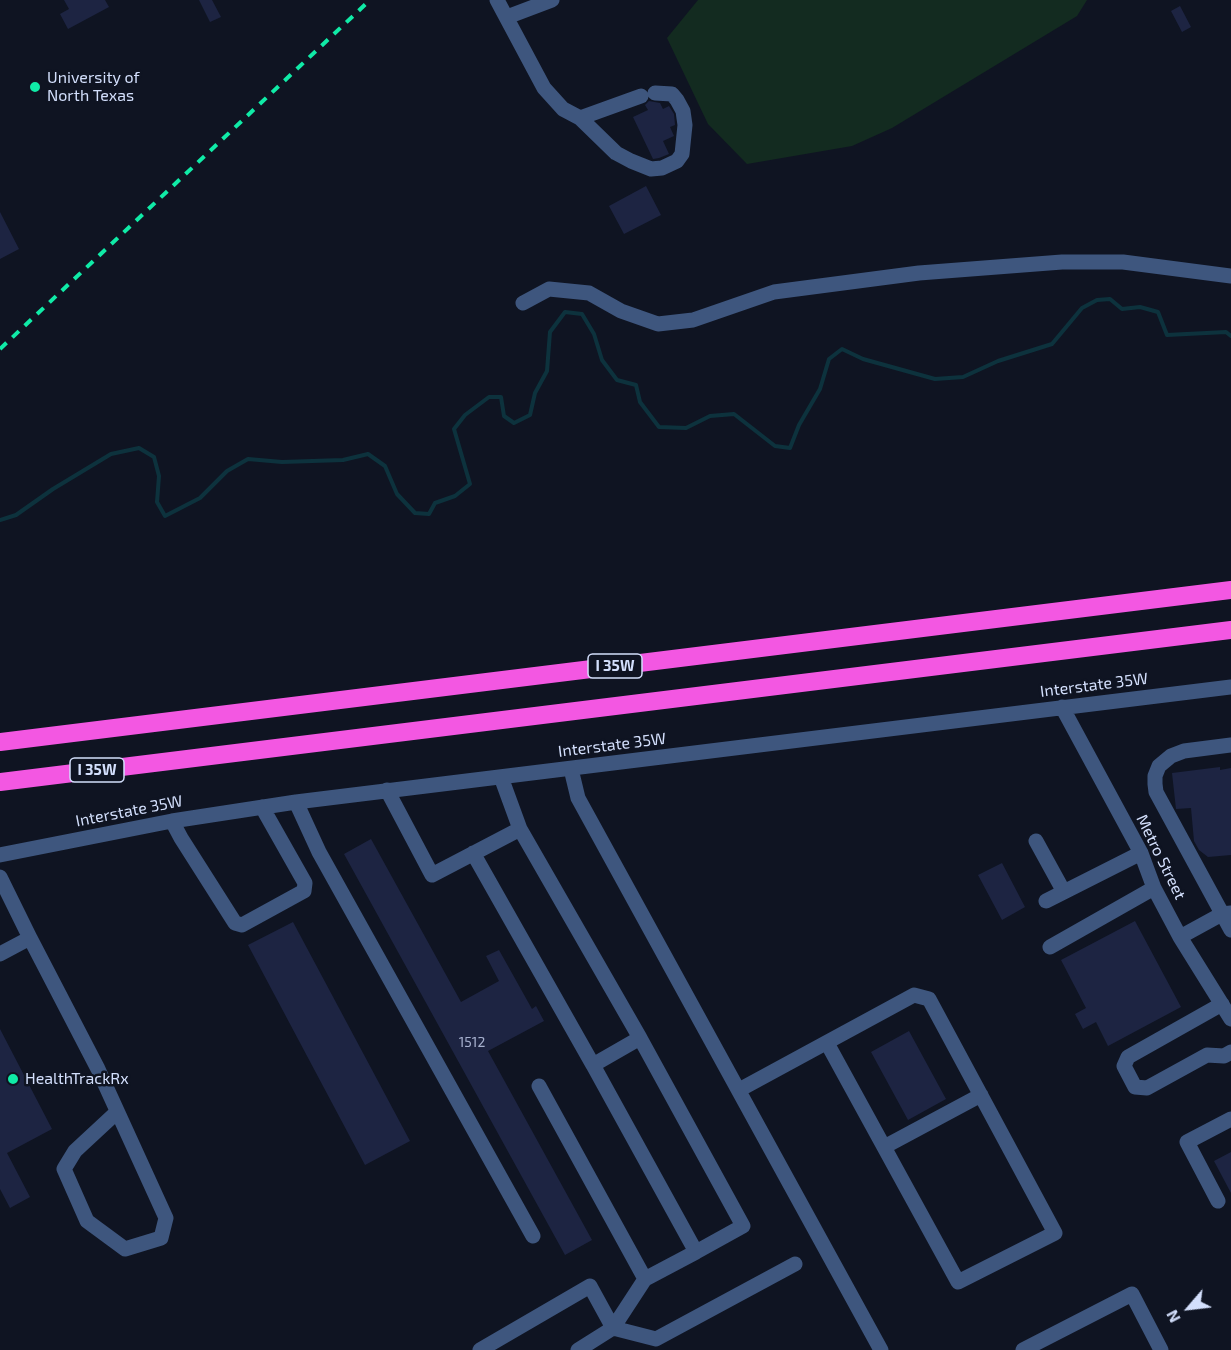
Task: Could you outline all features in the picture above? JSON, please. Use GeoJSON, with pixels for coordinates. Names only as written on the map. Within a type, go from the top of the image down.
{"type":"FeatureCollection","features":[{"type":"Feature","properties":{"kind":"highway","name":"I 35W"},"geometry":{"type":"LineString","coordinates":[[0,742],[1231,590]]}},
{"type":"Feature","properties":{"kind":"highway","name":"I 35W"},"geometry":{"type":"LineString","coordinates":[[0,782],[1231,630]]}},
{"type":"Feature","properties":{"kind":"street"},"geometry":{"type":"LineString","coordinates":[[497,0],[544,88],[563,109],[580,118],[616,153],[651,169],[662,168],[677,161],[682,154],[685,125],[683,111],[672,94],[648,94],[580,118]]}},
{"type":"Feature","properties":{"kind":"street"},"geometry":{"type":"LineString","coordinates":[[507,17],[552,0]]}},
{"type":"Feature","properties":{"kind":"street"},"geometry":{"type":"LineString","coordinates":[[523,303],[549,289],[589,293],[621,311],[658,324],[693,320],[774,292],[919,273],[1062,262],[1123,262],[1231,276]]}},
{"type":"Feature","properties":{"kind":"street","name":"Interstate 35W"},"geometry":{"type":"LineString","coordinates":[[0,855],[172,821],[296,802],[1231,687]]}},
{"type":"Feature","properties":{"kind":"street","name":"Metro Street"},"geometry":{"type":"LineString","coordinates":[[1062,707],[1141,853],[1154,888],[1180,937],[1231,1019]]}},
{"type":"Feature","properties":{"kind":"street"},"geometry":{"type":"LineString","coordinates":[[1231,745],[1177,753],[1164,760],[1155,776],[1156,792],[1227,913],[1231,930]]}},
{"type":"Feature","properties":{"kind":"street"},"geometry":{"type":"LineString","coordinates":[[571,769],[578,798],[881,1350]]}},
{"type":"Feature","properties":{"kind":"street"},"geometry":{"type":"LineString","coordinates":[[501,777],[520,829],[640,1038],[743,1226],[645,1279],[613,1328],[578,1350]]}},
{"type":"Feature","properties":{"kind":"street"},"geometry":{"type":"LineString","coordinates":[[387,790],[432,875],[520,829]]}},
{"type":"Feature","properties":{"kind":"street"},"geometry":{"type":"LineString","coordinates":[[296,802],[319,852],[533,1236]]}},
{"type":"Feature","properties":{"kind":"street"},"geometry":{"type":"LineString","coordinates":[[172,821],[235,922],[242,925],[304,891],[305,883],[262,807]]}},
{"type":"Feature","properties":{"kind":"street"},"geometry":{"type":"LineString","coordinates":[[1036,841],[1064,892]]}},
{"type":"Feature","properties":{"kind":"street"},"geometry":{"type":"LineString","coordinates":[[473,853],[696,1252]]}},
{"type":"Feature","properties":{"kind":"street"},"geometry":{"type":"LineString","coordinates":[[1046,901],[1141,853]]}},
{"type":"Feature","properties":{"kind":"street"},"geometry":{"type":"LineString","coordinates":[[0,878],[98,1069],[166,1218],[161,1238],[125,1249],[87,1221],[64,1169],[75,1151],[117,1112]]}},
{"type":"Feature","properties":{"kind":"street"},"geometry":{"type":"LineString","coordinates":[[1050,947],[1154,888]]}},
{"type":"Feature","properties":{"kind":"street"},"geometry":{"type":"LineString","coordinates":[[1180,937],[1227,913]]}},
{"type":"Feature","properties":{"kind":"street"},"geometry":{"type":"LineString","coordinates":[[0,954],[30,938]]}},
{"type":"Feature","properties":{"kind":"street"},"geometry":{"type":"LineString","coordinates":[[739,1090],[914,995],[929,999],[1055,1233],[958,1282],[827,1043]]}},
{"type":"Feature","properties":{"kind":"street"},"geometry":{"type":"LineString","coordinates":[[1222,1004],[1128,1057],[1124,1066],[1135,1087],[1147,1088],[1207,1055],[1224,1056],[1231,1052]]}},
{"type":"Feature","properties":{"kind":"street"},"geometry":{"type":"LineString","coordinates":[[593,1065],[640,1038]]}},
{"type":"Feature","properties":{"kind":"street"},"geometry":{"type":"LineString","coordinates":[[539,1086],[645,1279]]}},
{"type":"Feature","properties":{"kind":"street"},"geometry":{"type":"LineString","coordinates":[[884,1147],[981,1095]]}},
{"type":"Feature","properties":{"kind":"street"},"geometry":{"type":"LineString","coordinates":[[1218,1201],[1187,1142],[1231,1119]]}},
{"type":"Feature","properties":{"kind":"street"},"geometry":{"type":"LineString","coordinates":[[480,1350],[590,1286],[613,1328],[656,1338],[795,1264]]}},
{"type":"Feature","properties":{"kind":"street"},"geometry":{"type":"LineString","coordinates":[[1023,1350],[1132,1294],[1161,1350]]}},
{"type":"Feature","properties":{"kind":"green space"},"geometry":{"type":"Polygon","coordinates":[[[698,0],[1087,0],[1077,16],[892,128],[852,146],[747,164],[708,124],[667,38],[698,0]]]}},
{"type":"Feature","properties":{"kind":"building"},"geometry":{"type":"Polygon","coordinates":[[[64,0],[105,0],[109,7],[68,29],[60,14],[69,9],[64,0]]]}},
{"type":"Feature","properties":{"kind":"building"},"geometry":{"type":"Polygon","coordinates":[[[199,0],[212,0],[221,17],[210,22],[199,0]]]}},
{"type":"Feature","properties":{"kind":"building"},"geometry":{"type":"Polygon","coordinates":[[[1180,6],[1191,27],[1182,32],[1171,11],[1180,6]]]}},
{"type":"Feature","properties":{"kind":"building"},"geometry":{"type":"Polygon","coordinates":[[[649,101],[660,103],[663,109],[669,106],[674,114],[675,125],[670,127],[674,136],[663,141],[669,154],[653,159],[633,117],[648,110],[645,105],[649,101]]]}},
{"type":"Feature","properties":{"kind":"building"},"geometry":{"type":"Polygon","coordinates":[[[646,186],[661,215],[624,234],[609,206],[646,186]]]}},
{"type":"Feature","properties":{"kind":"building"},"geometry":{"type":"Polygon","coordinates":[[[0,212],[19,249],[0,259],[0,212]]]}},
{"type":"Feature","properties":{"kind":"building"},"geometry":{"type":"Polygon","coordinates":[[[1220,767],[1220,770],[1231,768],[1231,855],[1208,857],[1199,850],[1194,841],[1191,808],[1176,809],[1172,773],[1220,767]]]}},
{"type":"Feature","properties":{"kind":"building"},"geometry":{"type":"Polygon","coordinates":[[[371,839],[461,1002],[499,981],[486,956],[499,950],[532,1009],[536,1006],[544,1021],[488,1051],[592,1240],[565,1255],[344,854],[371,839]]]}},
{"type":"Feature","properties":{"kind":"building"},"geometry":{"type":"Polygon","coordinates":[[[1002,863],[1025,907],[1002,920],[978,875],[1002,863]]]}},
{"type":"Feature","properties":{"kind":"building"},"geometry":{"type":"Polygon","coordinates":[[[1135,921],[1181,1007],[1108,1046],[1096,1022],[1083,1029],[1075,1014],[1086,1008],[1061,960],[1135,921]]]}},
{"type":"Feature","properties":{"kind":"building"},"geometry":{"type":"Polygon","coordinates":[[[293,922],[410,1141],[365,1165],[248,945],[293,922]]]}},
{"type":"Feature","properties":{"kind":"building","name":"HealthTrackRx"},"geometry":{"type":"Polygon","coordinates":[[[0,1029],[52,1129],[7,1153],[30,1197],[10,1208],[0,1189],[0,1029]]]}},
{"type":"Feature","properties":{"kind":"building"},"geometry":{"type":"Polygon","coordinates":[[[909,1031],[946,1099],[908,1120],[871,1052],[909,1031]]]}},
{"type":"Feature","properties":{"kind":"building"},"geometry":{"type":"Polygon","coordinates":[[[1231,1152],[1231,1193],[1214,1161],[1231,1152]]]}},
{"type":"Feature","properties":{"kind":"waterway"},"geometry":{"type":"LineString","coordinates":[[0,520],[16,515],[53,489],[111,454],[139,448],[154,457],[159,476],[157,502],[165,516],[200,498],[227,471],[248,459],[282,462],[343,460],[368,454],[385,466],[397,494],[415,513],[429,514],[435,503],[455,496],[470,484],[454,429],[465,415],[489,397],[501,397],[504,416],[514,423],[530,415],[535,393],[547,371],[550,332],[565,312],[582,314],[594,334],[602,360],[617,380],[636,385],[640,402],[659,427],[686,428],[710,416],[734,414],[775,446],[790,448],[799,425],[820,389],[829,359],[842,349],[863,359],[935,379],[963,377],[998,361],[1052,344],[1082,308],[1097,300],[1110,299],[1122,309],[1140,307],[1158,312],[1167,335],[1226,332],[1231,336]]}},
{"type":"Feature","properties":{"kind":"railway"},"geometry":{"type":"LineString","coordinates":[[0,349],[370,0]]}},
{"type":"Feature","properties":{"kind":"place","name":"University of North Texas"},"geometry":{"type":"Point","coordinates":[35,87]}},
{"type":"Feature","properties":{"kind":"place","name":"HealthTrackRx"},"geometry":{"type":"Point","coordinates":[13,1079]}}]}
